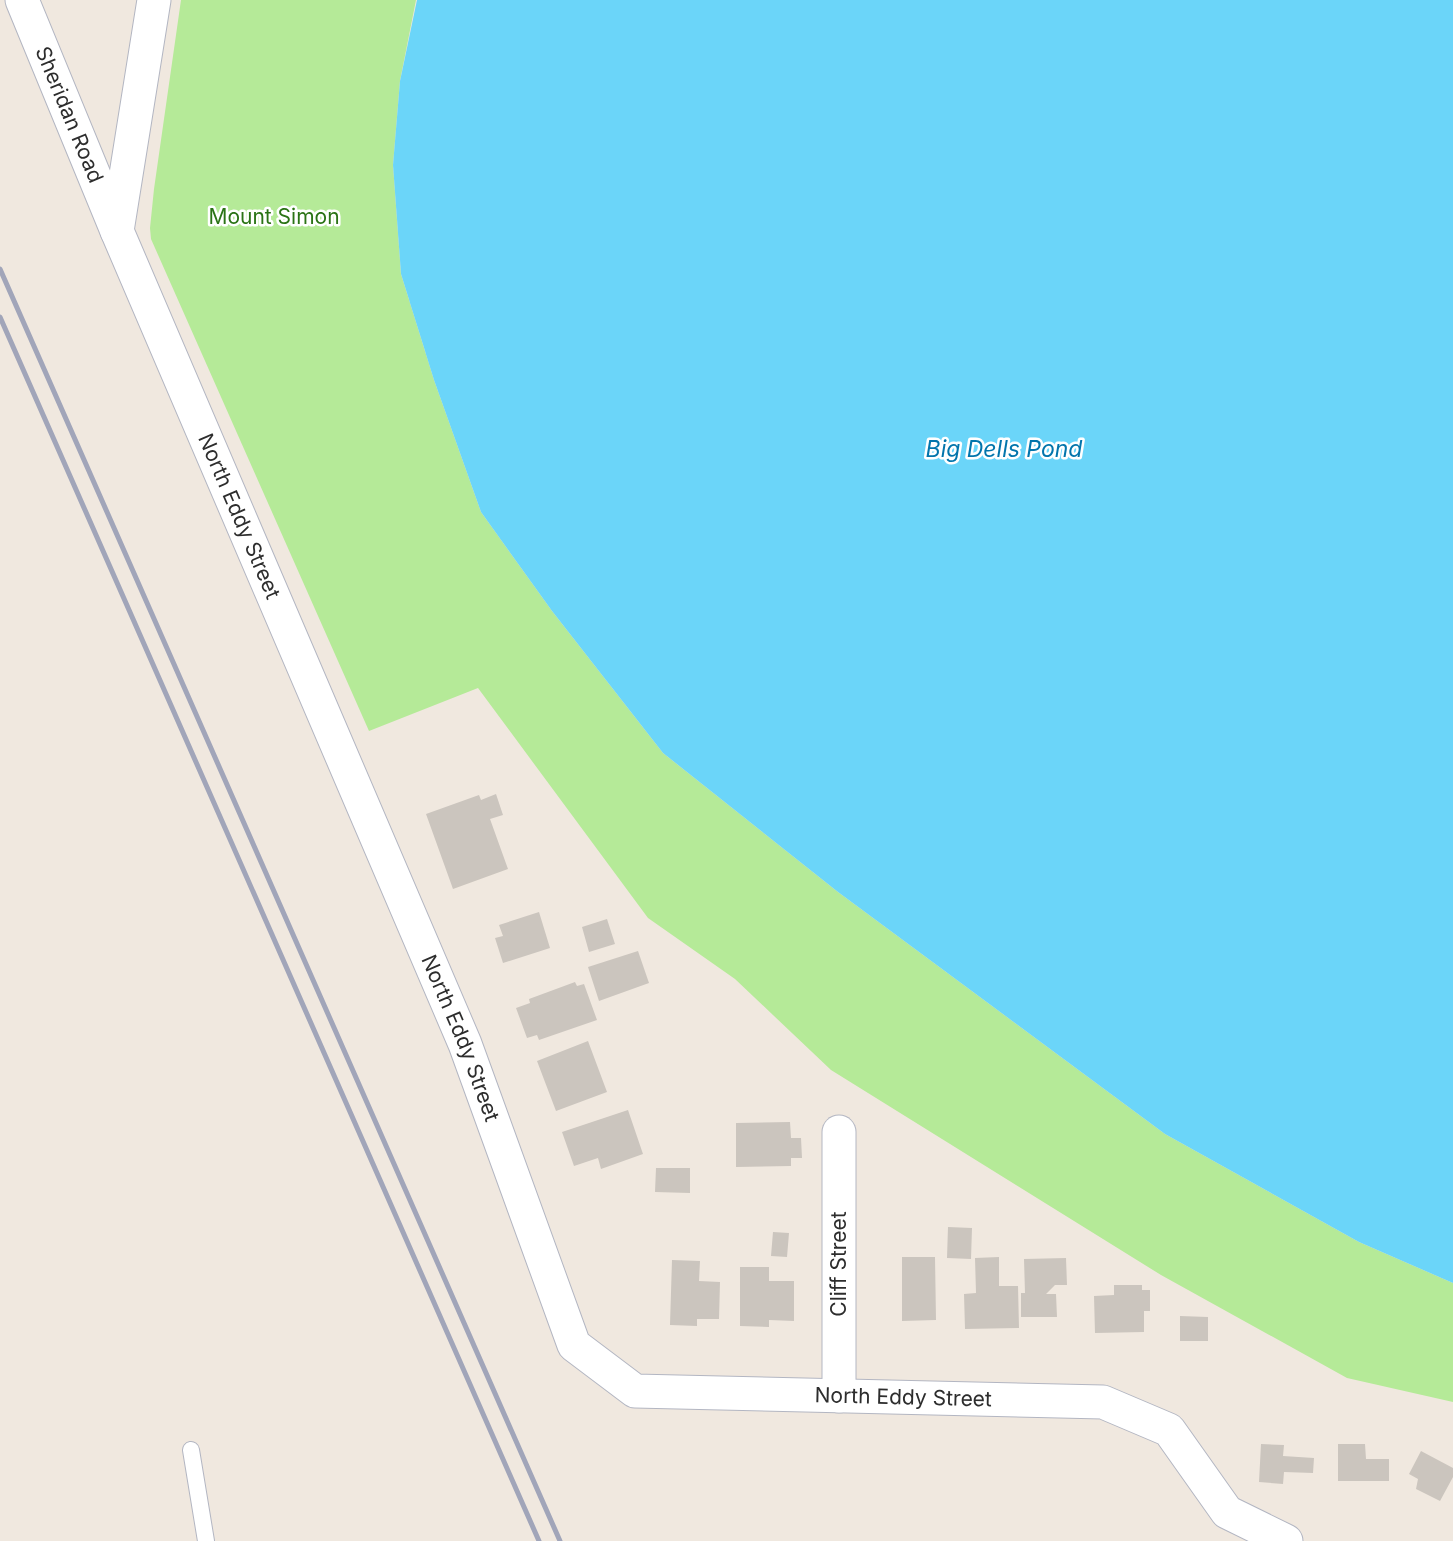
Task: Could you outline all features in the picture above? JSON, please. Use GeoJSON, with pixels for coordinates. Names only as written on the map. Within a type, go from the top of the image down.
{"type":"FeatureCollection","features":[{"type":"Feature","properties":{"kind":"street","name":"Sheridan Road"},"geometry":{"type":"LineString","coordinates":[[22,0],[117,230]]}},
{"type":"Feature","properties":{"kind":"street"},"geometry":{"type":"LineString","coordinates":[[117,230],[154,0]]}},
{"type":"Feature","properties":{"kind":"street","name":"North Eddy Street"},"geometry":{"type":"LineString","coordinates":[[117,230],[465,1044],[574,1345],[635,1391],[1103,1402],[1169,1430],[1227,1512],[1286,1541]]}},
{"type":"Feature","properties":{"kind":"street","name":"Cliff Street"},"geometry":{"type":"LineString","coordinates":[[839,1132],[839,1396]]}},
{"type":"Feature","properties":{"kind":"lane"},"geometry":{"type":"LineString","coordinates":[[191,1450],[206,1541]]}},
{"type":"Feature","properties":{"kind":"green space","name":"Mount Simon"},"geometry":{"type":"Polygon","coordinates":[[[181,0],[416,0],[400,81],[393,165],[401,274],[434,380],[481,512],[552,611],[663,753],[838,892],[1165,1134],[1359,1242],[1453,1283],[1453,1402],[1347,1378],[1161,1275],[831,1070],[735,979],[648,918],[478,688],[369,731],[151,239],[154,189],[181,0]]]}},
{"type":"Feature","properties":{"kind":"water","name":"Big Dells Pond"},"geometry":{"type":"Polygon","coordinates":[[[417,0],[1453,0],[1453,1283],[1359,1242],[1165,1134],[838,892],[663,753],[552,611],[481,512],[434,380],[401,274],[393,165],[400,81],[417,0]]]}},
{"type":"Feature","properties":{"kind":"building"},"geometry":{"type":"Polygon","coordinates":[[[496,794],[503,815],[490,819],[508,869],[453,889],[426,814],[479,795],[481,800],[496,794]]]}},
{"type":"Feature","properties":{"kind":"building"},"geometry":{"type":"Polygon","coordinates":[[[539,912],[550,948],[503,963],[495,938],[503,936],[499,925],[539,912]]]}},
{"type":"Feature","properties":{"kind":"building"},"geometry":{"type":"Polygon","coordinates":[[[607,919],[615,944],[589,952],[582,927],[607,919]]]}},
{"type":"Feature","properties":{"kind":"building"},"geometry":{"type":"Polygon","coordinates":[[[638,951],[649,983],[599,1001],[588,967],[638,951]]]}},
{"type":"Feature","properties":{"kind":"building"},"geometry":{"type":"Polygon","coordinates":[[[575,982],[577,986],[584,984],[597,1020],[539,1040],[537,1035],[527,1038],[516,1008],[530,1003],[529,999],[575,982]]]}},
{"type":"Feature","properties":{"kind":"building"},"geometry":{"type":"Polygon","coordinates":[[[588,1041],[607,1092],[556,1111],[537,1061],[588,1041]]]}},
{"type":"Feature","properties":{"kind":"building"},"geometry":{"type":"Polygon","coordinates":[[[628,1110],[643,1154],[601,1169],[598,1158],[574,1166],[562,1132],[628,1110]]]}},
{"type":"Feature","properties":{"kind":"building"},"geometry":{"type":"Polygon","coordinates":[[[790,1122],[791,1138],[801,1138],[802,1158],[791,1158],[791,1166],[736,1167],[736,1123],[790,1122]]]}},
{"type":"Feature","properties":{"kind":"building"},"geometry":{"type":"Polygon","coordinates":[[[656,1168],[690,1168],[690,1193],[655,1192],[656,1168]]]}},
{"type":"Feature","properties":{"kind":"building"},"geometry":{"type":"Polygon","coordinates":[[[948,1227],[972,1228],[971,1259],[947,1258],[948,1227]]]}},
{"type":"Feature","properties":{"kind":"building"},"geometry":{"type":"Polygon","coordinates":[[[773,1232],[789,1233],[787,1257],[771,1256],[773,1232]]]}},
{"type":"Feature","properties":{"kind":"building"},"geometry":{"type":"Polygon","coordinates":[[[902,1257],[935,1257],[936,1320],[902,1321],[902,1257]]]}},
{"type":"Feature","properties":{"kind":"building"},"geometry":{"type":"Polygon","coordinates":[[[999,1257],[999,1286],[1018,1286],[1019,1328],[965,1329],[964,1294],[976,1293],[975,1258],[999,1257]]]}},
{"type":"Feature","properties":{"kind":"building"},"geometry":{"type":"Polygon","coordinates":[[[1066,1258],[1067,1285],[1055,1285],[1046,1294],[1056,1294],[1057,1317],[1021,1317],[1021,1293],[1025,1293],[1024,1259],[1066,1258]]]}},
{"type":"Feature","properties":{"kind":"building"},"geometry":{"type":"Polygon","coordinates":[[[672,1260],[700,1261],[699,1281],[720,1282],[719,1319],[697,1319],[697,1326],[670,1325],[672,1260]]]}},
{"type":"Feature","properties":{"kind":"building"},"geometry":{"type":"Polygon","coordinates":[[[740,1267],[769,1267],[769,1281],[794,1281],[794,1321],[769,1320],[769,1327],[740,1326],[740,1267]]]}},
{"type":"Feature","properties":{"kind":"building"},"geometry":{"type":"Polygon","coordinates":[[[1114,1285],[1142,1285],[1142,1290],[1150,1290],[1150,1311],[1144,1311],[1144,1332],[1095,1333],[1094,1296],[1114,1295],[1114,1285]]]}},
{"type":"Feature","properties":{"kind":"building"},"geometry":{"type":"Polygon","coordinates":[[[1180,1316],[1208,1317],[1208,1341],[1180,1341],[1180,1316]]]}},
{"type":"Feature","properties":{"kind":"building"},"geometry":{"type":"Polygon","coordinates":[[[1261,1444],[1284,1445],[1283,1456],[1314,1458],[1313,1473],[1284,1472],[1283,1484],[1259,1482],[1261,1444]]]}},
{"type":"Feature","properties":{"kind":"building"},"geometry":{"type":"Polygon","coordinates":[[[1338,1444],[1365,1444],[1366,1459],[1389,1459],[1389,1481],[1338,1481],[1338,1444]]]}},
{"type":"Feature","properties":{"kind":"building"},"geometry":{"type":"Polygon","coordinates":[[[1421,1451],[1453,1468],[1453,1477],[1440,1501],[1416,1489],[1418,1479],[1409,1474],[1421,1451]]]}},
{"type":"Feature","properties":{"kind":"railway"},"geometry":{"type":"LineString","coordinates":[[0,269],[560,1541]]}},
{"type":"Feature","properties":{"kind":"railway"},"geometry":{"type":"LineString","coordinates":[[0,317],[539,1541]]}}]}
